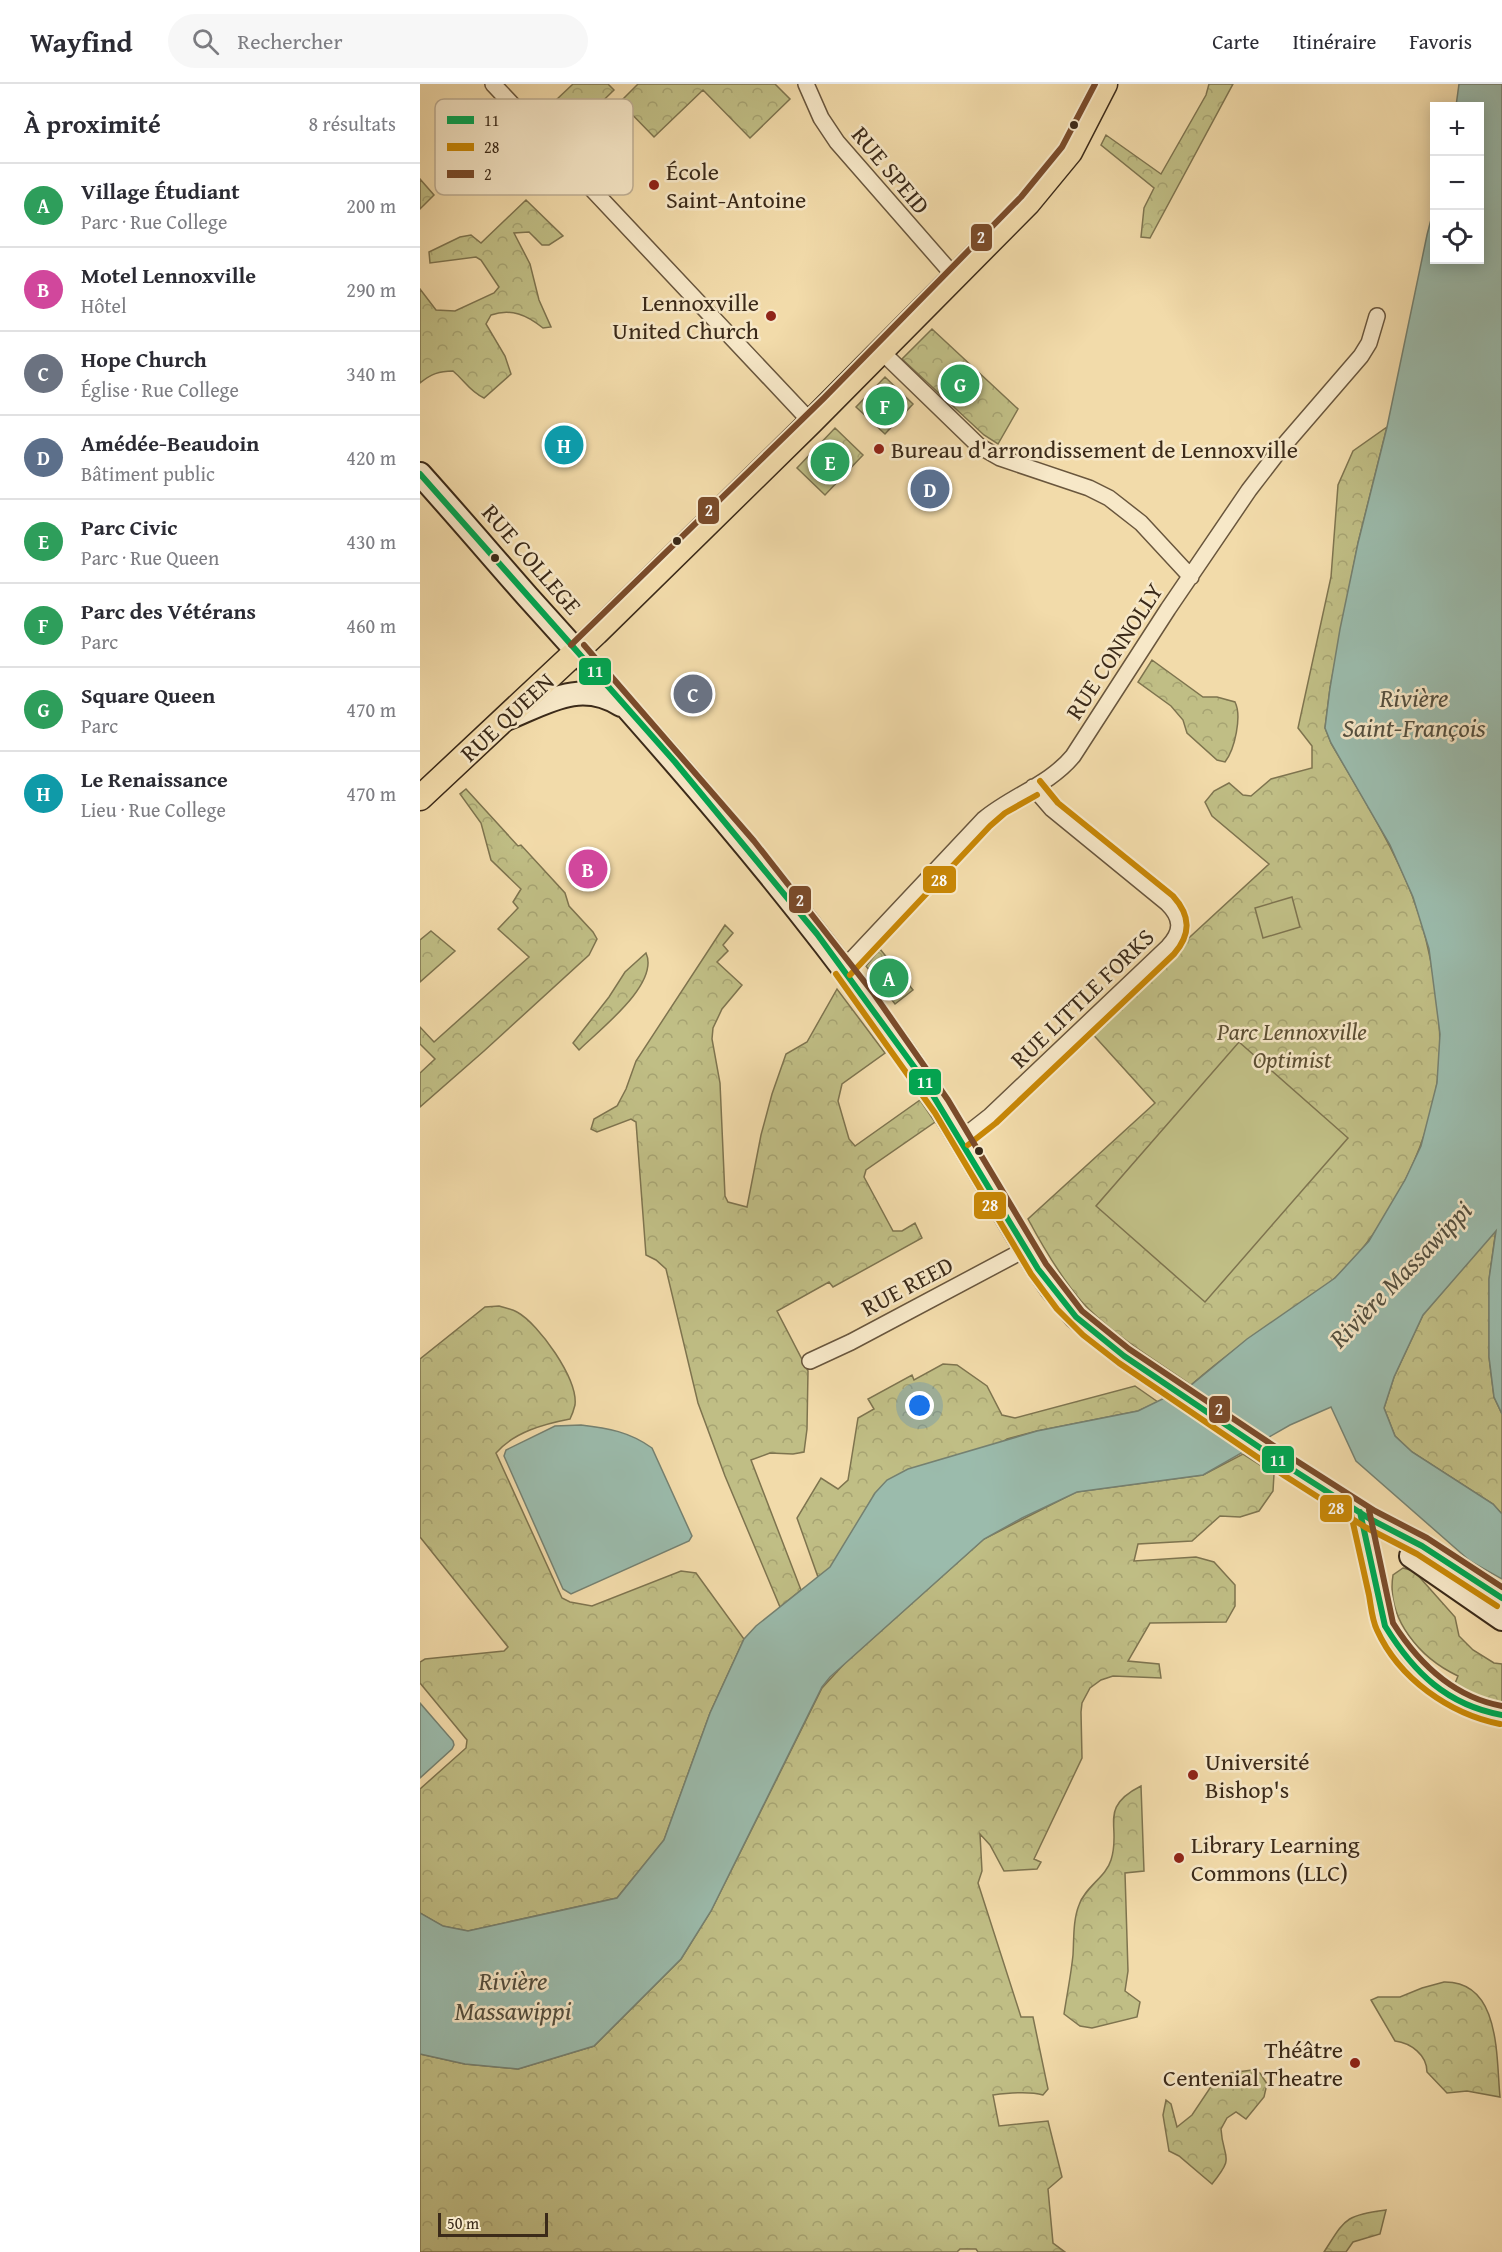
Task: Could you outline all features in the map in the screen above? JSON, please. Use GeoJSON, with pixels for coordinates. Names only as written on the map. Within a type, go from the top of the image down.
{"type":"FeatureCollection","features":[{"type":"Feature","properties":{"kind":"main road","name":"RUE QUEEN"},"geometry":{"type":"LineString","coordinates":[[420,798],[577,651],[882,352],[1028,203],[1057,169],[1080,135],[1105,84]]}},
{"type":"Feature","properties":{"kind":"main road","name":"RUE COLLEGE"},"geometry":{"type":"LineString","coordinates":[[420,474],[633,712],[735,832],[843,969],[905,1053],[962,1138],[1026,1250],[1052,1289],[1089,1329],[1164,1384],[1277,1459],[1370,1519],[1422,1546],[1502,1598]]}},
{"type":"Feature","properties":{"kind":"main road"},"geometry":{"type":"LineString","coordinates":[[504,719],[564,695],[578,692],[603,696],[633,712]]}},
{"type":"Feature","properties":{"kind":"main road","name":"RUE COLLEGE"},"geometry":{"type":"LineString","coordinates":[[1370,1519],[1412,1557],[1502,1619]]}},
{"type":"Feature","properties":{"kind":"street"},"geometry":{"type":"LineString","coordinates":[[493,84],[507,99]]}},
{"type":"Feature","properties":{"kind":"street","name":"RUE SPEID"},"geometry":{"type":"LineString","coordinates":[[806,84],[821,118],[837,142],[955,277]]}},
{"type":"Feature","properties":{"kind":"street"},"geometry":{"type":"LineString","coordinates":[[597,195],[811,422]]}},
{"type":"Feature","properties":{"kind":"street","name":"RUE CONNOLLY"},"geometry":{"type":"LineString","coordinates":[[843,969],[984,819],[1000,806],[1054,777],[1073,756],[1168,609],[1265,469],[1361,356],[1369,343],[1377,316]]}},
{"type":"Feature","properties":{"kind":"street"},"geometry":{"type":"LineString","coordinates":[[882,352],[979,446],[1000,458],[1089,488],[1109,498],[1142,523],[1191,577]]}},
{"type":"Feature","properties":{"kind":"street","name":"RUE LITTLE FORKS"},"geometry":{"type":"LineString","coordinates":[[962,1138],[990,1116],[1168,947],[1178,935],[1180,927],[1178,917],[1167,903],[1052,809],[1033,787]]}},
{"type":"Feature","properties":{"kind":"street","name":"RUE REED"},"geometry":{"type":"LineString","coordinates":[[810,1361],[851,1342],[1026,1250]]}},
{"type":"Feature","properties":{"kind":"green space"},"geometry":{"type":"Polygon","coordinates":[[[573,84],[608,84],[614,90],[605,99],[557,99],[573,84]]]}},
{"type":"Feature","properties":{"kind":"green space"},"geometry":{"type":"Polygon","coordinates":[[[638,84],[775,84],[790,99],[750,138],[703,90],[654,137],[633,115],[633,99],[623,99],[638,84]]]}},
{"type":"Feature","properties":{"kind":"green space"},"geometry":{"type":"Polygon","coordinates":[[[1209,84],[1233,84],[1150,238],[1141,237],[1144,208],[1154,188],[1101,145],[1106,135],[1161,174],[1206,95],[1209,84]]]}},
{"type":"Feature","properties":{"kind":"green space"},"geometry":{"type":"Polygon","coordinates":[[[420,179],[434,195],[420,209],[420,179]]]}},
{"type":"Feature","properties":{"kind":"green space"},"geometry":{"type":"Polygon","coordinates":[[[526,200],[563,236],[549,245],[542,245],[529,232],[514,233],[530,264],[539,300],[551,327],[543,328],[518,314],[505,312],[491,315],[486,324],[505,356],[511,374],[484,398],[453,371],[435,374],[420,383],[420,289],[436,310],[455,311],[494,293],[499,287],[481,260],[476,257],[430,263],[429,252],[460,237],[471,235],[481,243],[526,200]]]}},
{"type":"Feature","properties":{"kind":"green space"},"geometry":{"type":"Polygon","coordinates":[[[932,329],[1018,409],[998,444],[984,435],[902,359],[932,329]]]}},
{"type":"Feature","properties":{"kind":"green space"},"geometry":{"type":"Polygon","coordinates":[[[885,377],[913,404],[885,434],[856,407],[885,377]]]}},
{"type":"Feature","properties":{"kind":"green space","name":"Parc Lennoxville Optimist"},"geometry":{"type":"Polygon","coordinates":[[[1387,427],[1358,543],[1330,688],[1325,728],[1331,743],[1395,856],[1412,895],[1426,939],[1435,988],[1440,1038],[1437,1083],[1432,1109],[1402,1188],[1354,1258],[1327,1285],[1242,1344],[1191,1385],[1120,1336],[1081,1301],[1052,1261],[1028,1219],[1155,1103],[1089,1030],[1269,864],[1212,816],[1205,802],[1214,791],[1229,783],[1243,795],[1251,796],[1271,779],[1312,768],[1312,746],[1298,728],[1331,577],[1338,485],[1353,451],[1387,427]]]}},
{"type":"Feature","properties":{"kind":"green space"},"geometry":{"type":"Polygon","coordinates":[[[835,428],[863,455],[825,495],[797,468],[835,428]]]}},
{"type":"Feature","properties":{"kind":"green space"},"geometry":{"type":"Polygon","coordinates":[[[1152,660],[1203,697],[1217,697],[1235,702],[1238,715],[1236,732],[1232,749],[1225,762],[1217,760],[1187,733],[1183,720],[1171,706],[1138,682],[1152,660]]]}},
{"type":"Feature","properties":{"kind":"green space"},"geometry":{"type":"Polygon","coordinates":[[[466,789],[565,893],[569,906],[597,939],[589,955],[420,1107],[420,1073],[435,1059],[420,1044],[420,1027],[434,1042],[529,957],[498,929],[518,908],[513,902],[521,889],[491,860],[481,823],[460,794],[466,789]]]}},
{"type":"Feature","properties":{"kind":"green space"},"geometry":{"type":"Polygon","coordinates":[[[1292,897],[1300,927],[1263,938],[1255,908],[1292,897]]]}},
{"type":"Feature","properties":{"kind":"green space"},"geometry":{"type":"Polygon","coordinates":[[[725,925],[733,933],[723,945],[728,951],[717,962],[742,985],[722,1009],[713,1028],[712,1039],[720,1083],[725,1196],[728,1202],[747,1207],[761,1135],[786,1054],[807,1042],[837,989],[885,1053],[842,1084],[838,1101],[849,1139],[855,1146],[920,1100],[935,1122],[866,1170],[864,1177],[893,1231],[902,1231],[915,1223],[922,1238],[833,1287],[829,1282],[777,1311],[808,1371],[807,1429],[804,1452],[770,1453],[751,1460],[801,1590],[780,1607],[725,1476],[698,1403],[666,1269],[646,1255],[636,1122],[631,1119],[597,1132],[591,1129],[594,1119],[617,1106],[636,1061],[725,925]]]}},
{"type":"Feature","properties":{"kind":"green space"},"geometry":{"type":"Polygon","coordinates":[[[431,931],[455,951],[420,982],[420,940],[431,931]]]}},
{"type":"Feature","properties":{"kind":"green space"},"geometry":{"type":"Polygon","coordinates":[[[880,949],[913,990],[895,1004],[866,966],[880,949]]]}},
{"type":"Feature","properties":{"kind":"green space"},"geometry":{"type":"Polygon","coordinates":[[[646,953],[648,965],[636,992],[613,1019],[579,1050],[573,1043],[609,997],[625,972],[646,953]]]}},
{"type":"Feature","properties":{"kind":"green space"},"geometry":{"type":"Polygon","coordinates":[[[1239,1042],[1348,1138],[1205,1302],[1096,1206],[1239,1042]]]}},
{"type":"Feature","properties":{"kind":"green space"},"geometry":{"type":"Polygon","coordinates":[[[1496,1229],[1489,1280],[1489,1357],[1494,1397],[1502,1414],[1502,1514],[1493,1504],[1412,1452],[1395,1436],[1384,1408],[1394,1377],[1423,1315],[1496,1229]]]}},
{"type":"Feature","properties":{"kind":"green space"},"geometry":{"type":"Polygon","coordinates":[[[499,1306],[517,1312],[536,1328],[564,1367],[574,1394],[575,1405],[570,1419],[540,1426],[520,1434],[496,1453],[562,1598],[570,1602],[592,1606],[681,1571],[696,1573],[744,1639],[710,1713],[664,1840],[617,1898],[468,1931],[442,1926],[420,1913],[420,1789],[466,1748],[467,1740],[420,1683],[420,1662],[425,1659],[504,1651],[508,1647],[420,1537],[420,1359],[485,1307],[499,1306]]]}},
{"type":"Feature","properties":{"kind":"green space"},"geometry":{"type":"Polygon","coordinates":[[[943,1364],[957,1365],[987,1386],[1002,1415],[1015,1418],[1135,1386],[1158,1402],[1138,1411],[1007,1439],[818,1577],[797,1518],[821,1478],[838,1489],[848,1480],[858,1418],[874,1409],[868,1399],[912,1375],[914,1380],[943,1364]]]}},
{"type":"Feature","properties":{"kind":"green space"},"geometry":{"type":"Polygon","coordinates":[[[1243,1454],[1274,1474],[1273,1491],[1259,1511],[1240,1517],[1220,1516],[1192,1541],[1138,1544],[1134,1561],[1196,1557],[1214,1562],[1235,1585],[1235,1606],[1226,1622],[1150,1623],[1128,1661],[1159,1664],[1161,1678],[1113,1676],[1101,1680],[1090,1688],[1082,1703],[1082,1758],[1034,1859],[1041,1862],[1037,1869],[1004,1871],[990,1845],[980,1834],[982,1871],[978,1883],[1021,2017],[1033,2017],[1048,2089],[1043,2095],[1012,2093],[993,2095],[999,2126],[1048,2121],[1062,2177],[1048,2189],[1053,2243],[1065,2252],[978,2252],[976,2249],[960,2249],[957,2252],[420,2252],[420,2054],[465,2064],[518,2069],[594,2046],[681,1959],[711,1911],[822,1688],[845,1663],[984,1539],[1076,1492],[1203,1475],[1243,1454]]]}},
{"type":"Feature","properties":{"kind":"green space"},"geometry":{"type":"Polygon","coordinates":[[[1403,1568],[1414,1571],[1455,1617],[1459,1636],[1473,1650],[1494,1663],[1502,1664],[1502,1703],[1481,1698],[1454,1686],[1458,1676],[1431,1659],[1409,1635],[1400,1622],[1392,1591],[1393,1575],[1403,1568]]]}},
{"type":"Feature","properties":{"kind":"green space"},"geometry":{"type":"Polygon","coordinates":[[[1141,1786],[1144,1871],[1125,1873],[1128,1971],[1125,1991],[1140,2002],[1137,2017],[1092,2028],[1080,2026],[1064,2014],[1077,1911],[1086,1893],[1105,1872],[1111,1860],[1114,1848],[1115,1810],[1119,1802],[1141,1786]]]}},
{"type":"Feature","properties":{"kind":"green space"},"geometry":{"type":"Polygon","coordinates":[[[1444,1982],[1463,1985],[1476,1994],[1486,2007],[1496,2043],[1500,2097],[1467,2091],[1447,2093],[1427,2072],[1424,2060],[1417,2051],[1407,2044],[1395,2041],[1371,2000],[1378,1997],[1400,1997],[1444,1982]]]}},
{"type":"Feature","properties":{"kind":"green space"},"geometry":{"type":"Polygon","coordinates":[[[1252,2070],[1260,2073],[1267,2084],[1264,2097],[1246,2119],[1236,2112],[1227,2118],[1221,2129],[1226,2162],[1212,2184],[1179,2156],[1169,2151],[1163,2115],[1166,2100],[1171,2104],[1177,2127],[1192,2115],[1214,2082],[1230,2073],[1252,2070]]]}},
{"type":"Feature","properties":{"kind":"green space"},"geometry":{"type":"Polygon","coordinates":[[[1386,2210],[1380,2234],[1353,2242],[1346,2252],[1324,2252],[1347,2220],[1362,2214],[1386,2210]]]}},
{"type":"Feature","properties":{"kind":"water"},"geometry":{"type":"Polygon","coordinates":[[[1459,84],[1502,84],[1502,1414],[1494,1397],[1489,1357],[1489,1279],[1496,1231],[1423,1315],[1394,1377],[1384,1408],[1395,1436],[1412,1452],[1493,1504],[1502,1514],[1502,1579],[1470,1561],[1356,1461],[1331,1407],[1290,1425],[1203,1475],[1077,1492],[984,1539],[830,1677],[822,1687],[711,1911],[681,1959],[594,2046],[518,2069],[465,2064],[420,2054],[420,1913],[443,1926],[468,1931],[617,1898],[664,1840],[710,1713],[744,1639],[756,1626],[830,1567],[875,1493],[887,1480],[908,1469],[1037,1431],[1138,1411],[1191,1385],[1247,1339],[1335,1278],[1369,1241],[1405,1180],[1421,1146],[1437,1083],[1440,1034],[1429,949],[1413,897],[1390,845],[1331,743],[1325,728],[1340,629],[1358,543],[1387,427],[1430,223],[1430,264],[1484,264],[1484,102],[1457,102],[1459,84]]]}},
{"type":"Feature","properties":{"kind":"water"},"geometry":{"type":"Polygon","coordinates":[[[581,1425],[618,1432],[635,1438],[652,1448],[692,1536],[689,1541],[571,1594],[563,1589],[504,1456],[506,1450],[555,1426],[581,1425]]]}},
{"type":"Feature","properties":{"kind":"water"},"geometry":{"type":"Polygon","coordinates":[[[420,1703],[454,1745],[420,1778],[420,1703]]]}},
{"type":"Feature","properties":{"kind":"transit line","name":"2"},"geometry":{"type":"LineString","coordinates":[[571,645],[824,398],[1021,197],[1062,147],[1095,84]]}},
{"type":"Feature","properties":{"kind":"transit line","name":"11"},"geometry":{"type":"LineString","coordinates":[[420,474],[675,762],[817,934],[923,1079],[1038,1269],[1076,1317],[1124,1356],[1290,1468],[1370,1519],[1422,1546],[1502,1598]]}},
{"type":"Feature","properties":{"kind":"transit line","name":"2"},"geometry":{"type":"LineString","coordinates":[[584,645],[754,841],[874,994],[948,1100],[1046,1264],[1082,1311],[1129,1349],[1295,1460],[1375,1511],[1427,1538],[1502,1587]]}},
{"type":"Feature","properties":{"kind":"transit line","name":"28"},"geometry":{"type":"LineString","coordinates":[[968,1145],[996,1123],[1174,954],[1180,947],[1186,932],[1186,918],[1173,896],[1058,803],[1040,781]]}},
{"type":"Feature","properties":{"kind":"transit line","name":"28"},"geometry":{"type":"LineString","coordinates":[[850,975],[990,826],[1005,813],[1037,795]]}},
{"type":"Feature","properties":{"kind":"transit line","name":"28"},"geometry":{"type":"LineString","coordinates":[[836,974],[935,1113],[1031,1274],[1057,1309],[1083,1335],[1119,1363],[1285,1476],[1365,1527],[1417,1554],[1497,1606]]}},
{"type":"Feature","properties":{"kind":"transit line","name":"2"},"geometry":{"type":"LineString","coordinates":[[1369,1510],[1393,1623],[1403,1638],[1426,1665],[1453,1687],[1484,1702],[1502,1706]]}},
{"type":"Feature","properties":{"kind":"transit line","name":"11"},"geometry":{"type":"LineString","coordinates":[[1360,1512],[1385,1626],[1396,1643],[1420,1672],[1448,1695],[1482,1710],[1502,1715]]}},
{"type":"Feature","properties":{"kind":"transit line","name":"28"},"geometry":{"type":"LineString","coordinates":[[1351,1514],[1374,1622],[1398,1664],[1412,1679],[1445,1703],[1481,1719],[1500,1724]]}},
{"type":"Feature","properties":{"kind":"place","name":"École Saint-Antoine"},"geometry":{"type":"Point","coordinates":[654,185]}},
{"type":"Feature","properties":{"kind":"place","name":"Lennoxville United Church"},"geometry":{"type":"Point","coordinates":[771,316]}},
{"type":"Feature","properties":{"kind":"place","name":"Square Queen"},"geometry":{"type":"Point","coordinates":[960,384]}},
{"type":"Feature","properties":{"kind":"place","name":"Parc des Vétérans"},"geometry":{"type":"Point","coordinates":[885,406]}},
{"type":"Feature","properties":{"kind":"place","name":"Le Renaissance"},"geometry":{"type":"Point","coordinates":[564,445]}},
{"type":"Feature","properties":{"kind":"place","name":"Bureau d'arrondissement de Lennoxville"},"geometry":{"type":"Point","coordinates":[879,449]}},
{"type":"Feature","properties":{"kind":"place","name":"Parc Civic"},"geometry":{"type":"Point","coordinates":[830,462]}},
{"type":"Feature","properties":{"kind":"place","name":"Amédée-Beaudoin"},"geometry":{"type":"Point","coordinates":[930,489]}},
{"type":"Feature","properties":{"kind":"place","name":"Hope Church"},"geometry":{"type":"Point","coordinates":[693,694]}},
{"type":"Feature","properties":{"kind":"place","name":"Motel Lennoxville"},"geometry":{"type":"Point","coordinates":[588,869]}},
{"type":"Feature","properties":{"kind":"place","name":"Village Étudiant"},"geometry":{"type":"Point","coordinates":[889,978]}},
{"type":"Feature","properties":{"kind":"place","name":"Université Bishop's"},"geometry":{"type":"Point","coordinates":[1193,1775]}},
{"type":"Feature","properties":{"kind":"place","name":"Library Learning Commons (LLC)"},"geometry":{"type":"Point","coordinates":[1179,1858]}},
{"type":"Feature","properties":{"kind":"place","name":"Théâtre Centenial Theatre"},"geometry":{"type":"Point","coordinates":[1355,2063]}},
{"type":"Feature","properties":{"kind":"water label","name":"Rivière Saint-François"},"geometry":{"type":"Point","coordinates":[1414,712]}},
{"type":"Feature","properties":{"kind":"water label","name":"Rivière Massawippi"},"geometry":{"type":"Point","coordinates":[1400,1274]}},
{"type":"Feature","properties":{"kind":"water label","name":"Rivière Massawippi"},"geometry":{"type":"Point","coordinates":[513,1995]}}]}
